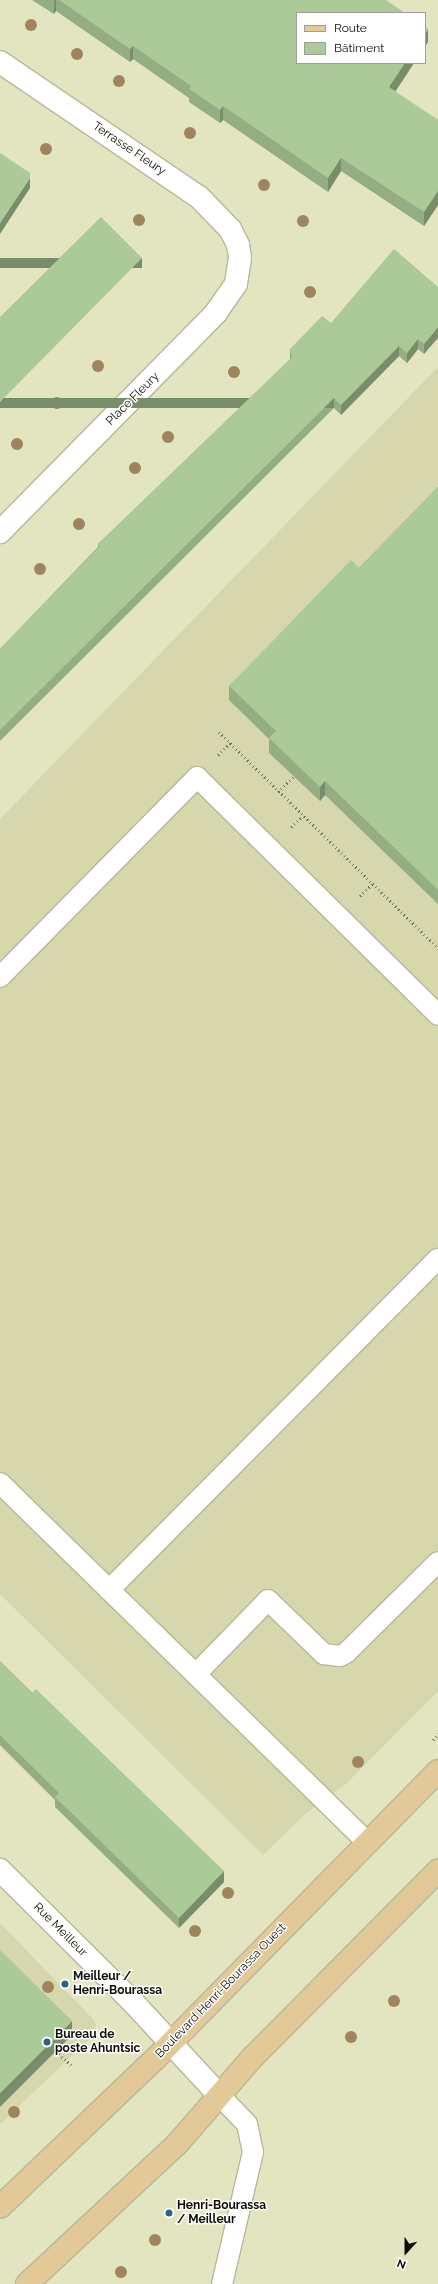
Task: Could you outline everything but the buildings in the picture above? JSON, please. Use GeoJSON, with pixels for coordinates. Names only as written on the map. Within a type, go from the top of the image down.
{"type":"FeatureCollection","features":[{"type":"Feature","properties":{"kind":"main road","name":"Boulevard Henri-Bourassa Ouest"},"geometry":{"type":"LineString","coordinates":[[0,2207],[171,2043],[438,1771]]}},
{"type":"Feature","properties":{"kind":"main road"},"geometry":{"type":"LineString","coordinates":[[27,2284],[178,2143],[219,2094],[252,2058],[438,1871]]}},
{"type":"Feature","properties":{"kind":"street","name":"Terrasse Fleury"},"geometry":{"type":"LineString","coordinates":[[0,62],[199,197],[230,229],[240,252]]}},
{"type":"Feature","properties":{"kind":"street","name":"Place Fleury"},"geometry":{"type":"LineString","coordinates":[[0,532],[216,313],[236,284],[240,252]]}},
{"type":"Feature","properties":{"kind":"street","name":"Rue Meilleur"},"geometry":{"type":"LineString","coordinates":[[0,1870],[171,2043],[219,2094]]}},
{"type":"Feature","properties":{"kind":"lane"},"geometry":{"type":"LineString","coordinates":[[0,977],[197,777],[438,1015]]}},
{"type":"Feature","properties":{"kind":"lane"},"geometry":{"type":"LineString","coordinates":[[109,1590],[438,1258]]}},
{"type":"Feature","properties":{"kind":"lane"},"geometry":{"type":"LineString","coordinates":[[0,1483],[367,1842]]}},
{"type":"Feature","properties":{"kind":"lane"},"geometry":{"type":"LineString","coordinates":[[196,1674],[268,1600],[324,1654],[332,1657],[346,1654],[438,1562]]}},
{"type":"Feature","properties":{"kind":"lane"},"geometry":{"type":"LineString","coordinates":[[219,2094],[247,2124],[253,2152],[222,2284]]}},
{"type":"Feature","properties":{"kind":"path"},"geometry":{"type":"LineString","coordinates":[[218,732],[438,948]]}},
{"type":"Feature","properties":{"kind":"path"},"geometry":{"type":"LineString","coordinates":[[278,792],[294,776]]}},
{"type":"Feature","properties":{"kind":"path"},"geometry":{"type":"LineString","coordinates":[[56,2051],[72,2066]]}},
{"type":"Feature","properties":{"kind":"shaded area"},"geometry":{"type":"Polygon","coordinates":[[[438,367],[438,1691],[346,1784],[304,1815],[263,1855],[0,1594],[0,819],[438,367]]]}},
{"type":"Feature","properties":{"kind":"shaded area"},"geometry":{"type":"Polygon","coordinates":[[[0,1923],[93,2019],[96,2025],[94,2035],[0,2124],[0,1923]]]}},
{"type":"Feature","properties":{"kind":"place","name":"Meilleur / Henri-Bourassa"},"geometry":{"type":"Point","coordinates":[65,1984]}},
{"type":"Feature","properties":{"kind":"place","name":"Bureau de poste Ahuntsic"},"geometry":{"type":"Point","coordinates":[47,2042]}},
{"type":"Feature","properties":{"kind":"place","name":"Henri-Bourassa / Meilleur"},"geometry":{"type":"Point","coordinates":[169,2213]}}]}
